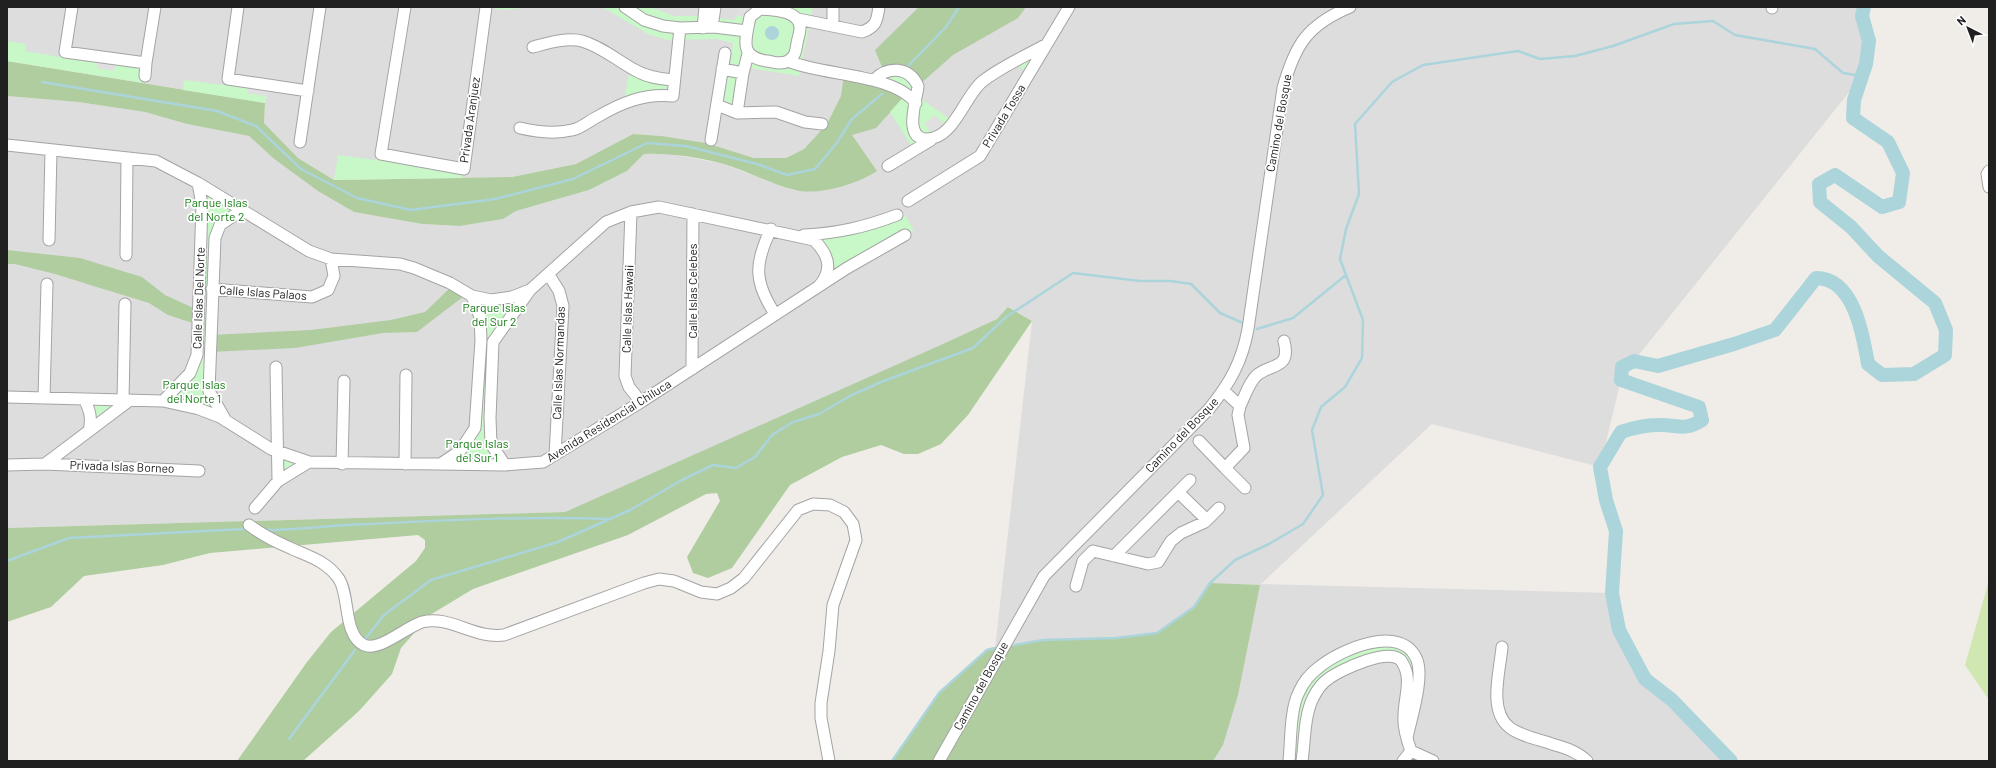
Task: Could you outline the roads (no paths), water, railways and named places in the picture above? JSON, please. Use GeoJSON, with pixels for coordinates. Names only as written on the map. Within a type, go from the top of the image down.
{"type":"FeatureCollection","features":[{"type":"Feature","properties":{"kind":"street"},"geometry":{"type":"LineString","coordinates":[[72,7],[65,52],[146,63]]}},
{"type":"Feature","properties":{"kind":"street"},"geometry":{"type":"LineString","coordinates":[[145,76],[155,7]]}},
{"type":"Feature","properties":{"kind":"street"},"geometry":{"type":"LineString","coordinates":[[238,7],[228,79],[308,91]]}},
{"type":"Feature","properties":{"kind":"street"},"geometry":{"type":"LineString","coordinates":[[300,142],[320,7]]}},
{"type":"Feature","properties":{"kind":"street","name":"Privada Aranjuez"},"geometry":{"type":"LineString","coordinates":[[405,7],[381,154],[464,169],[486,7]]}},
{"type":"Feature","properties":{"kind":"street"},"geometry":{"type":"LineString","coordinates":[[625,7],[652,24],[680,28],[707,28],[747,31]]}},
{"type":"Feature","properties":{"kind":"street"},"geometry":{"type":"LineString","coordinates":[[705,7],[707,28]]}},
{"type":"Feature","properties":{"kind":"street"},"geometry":{"type":"LineString","coordinates":[[707,28],[716,7]]}},
{"type":"Feature","properties":{"kind":"street"},"geometry":{"type":"LineString","coordinates":[[833,7],[833,26]]}},
{"type":"Feature","properties":{"kind":"street"},"geometry":{"type":"LineString","coordinates":[[798,19],[800,27],[795,55],[788,61],[782,64],[756,60],[748,54],[745,46],[750,17],[760,9],[781,9],[792,14],[798,19],[810,20],[862,32],[871,29],[877,20],[879,7]]}},
{"type":"Feature","properties":{"kind":"street","name":"Privada Tossa"},"geometry":{"type":"LineString","coordinates":[[908,201],[980,156],[1069,7]]}},
{"type":"Feature","properties":{"kind":"street","name":"Camino del Bosque"},"geometry":{"type":"LineString","coordinates":[[939,761],[1044,576],[1209,409],[1224,390],[1244,352],[1283,88],[1291,61],[1301,43],[1321,22],[1350,7]]}},
{"type":"Feature","properties":{"kind":"street"},"geometry":{"type":"LineString","coordinates":[[520,128],[539,132],[573,130],[617,106],[646,96],[656,94],[673,96],[680,28]]}},
{"type":"Feature","properties":{"kind":"street"},"geometry":{"type":"LineString","coordinates":[[533,47],[552,42],[580,41],[604,50],[633,69],[658,79],[674,80]]}},
{"type":"Feature","properties":{"kind":"street","name":"Privada Tossa"},"geometry":{"type":"LineString","coordinates":[[888,166],[931,140],[952,125],[982,81],[1047,44]]}},
{"type":"Feature","properties":{"kind":"street"},"geometry":{"type":"LineString","coordinates":[[711,140],[725,54]]}},
{"type":"Feature","properties":{"kind":"street"},"geometry":{"type":"LineString","coordinates":[[737,113],[742,73],[748,54]]}},
{"type":"Feature","properties":{"kind":"street"},"geometry":{"type":"LineString","coordinates":[[788,61],[801,67],[874,80],[907,94],[916,103]]}},
{"type":"Feature","properties":{"kind":"street"},"geometry":{"type":"LineString","coordinates":[[722,69],[742,73]]}},
{"type":"Feature","properties":{"kind":"street"},"geometry":{"type":"LineString","coordinates":[[874,80],[884,72],[894,70],[908,74],[916,80],[918,86],[912,127],[916,134],[922,139],[931,140]]}},
{"type":"Feature","properties":{"kind":"street"},"geometry":{"type":"LineString","coordinates":[[656,94],[658,79]]}},
{"type":"Feature","properties":{"kind":"street"},"geometry":{"type":"LineString","coordinates":[[717,105],[737,113],[776,112],[804,122],[822,124]]}},
{"type":"Feature","properties":{"kind":"street","name":"Avenida Residencial Chiluca"},"geometry":{"type":"LineString","coordinates":[[7,145],[156,161],[198,183],[309,251],[331,259],[407,266],[450,282],[472,296],[491,300],[512,297],[530,290],[549,275],[590,235],[606,222],[631,212],[659,207],[814,240],[824,250],[828,265],[824,280],[814,291]]}},
{"type":"Feature","properties":{"kind":"street"},"geometry":{"type":"LineString","coordinates":[[49,240],[51,150]]}},
{"type":"Feature","properties":{"kind":"street"},"geometry":{"type":"LineString","coordinates":[[126,255],[127,158]]}},
{"type":"Feature","properties":{"kind":"street"},"geometry":{"type":"LineString","coordinates":[[1989,171],[1987,174],[1989,187]]}},
{"type":"Feature","properties":{"kind":"street","name":"Calle Islas Del Norte"},"geometry":{"type":"LineString","coordinates":[[163,401],[190,373],[197,355],[202,208],[198,183]]}},
{"type":"Feature","properties":{"kind":"street","name":"Calle Islas Del Norte"},"geometry":{"type":"LineString","coordinates":[[226,421],[209,391],[215,238],[220,225],[242,210]]}},
{"type":"Feature","properties":{"kind":"street","name":"Calle Islas Hawaii"},"geometry":{"type":"LineString","coordinates":[[631,212],[625,376],[629,387],[640,402]]}},
{"type":"Feature","properties":{"kind":"street","name":"Calle Islas Celebes"},"geometry":{"type":"LineString","coordinates":[[692,369],[693,214]]}},
{"type":"Feature","properties":{"kind":"street","name":"Avenida Residencial Chiluca"},"geometry":{"type":"LineString","coordinates":[[800,236],[832,234],[864,227],[897,215]]}},
{"type":"Feature","properties":{"kind":"street"},"geometry":{"type":"LineString","coordinates":[[771,230],[761,251],[758,274],[763,297],[775,314]]}},
{"type":"Feature","properties":{"kind":"street","name":"Avenida Residencial Chiluca"},"geometry":{"type":"LineString","coordinates":[[7,397],[163,401],[199,409],[226,421],[276,451],[309,462],[342,464],[442,463],[505,465],[543,462],[692,369],[775,314],[814,291],[847,268],[905,235]]}},
{"type":"Feature","properties":{"kind":"street","name":"Calle Islas Palaos"},"geometry":{"type":"LineString","coordinates":[[212,289],[312,297],[328,290],[334,276],[331,259]]}},
{"type":"Feature","properties":{"kind":"street","name":"Calle Islas Normandas"},"geometry":{"type":"LineString","coordinates":[[549,275],[559,291],[563,306],[555,455]]}},
{"type":"Feature","properties":{"kind":"street"},"geometry":{"type":"LineString","coordinates":[[44,398],[47,284]]}},
{"type":"Feature","properties":{"kind":"street"},"geometry":{"type":"LineString","coordinates":[[505,465],[491,444],[490,418],[493,342],[530,290]]}},
{"type":"Feature","properties":{"kind":"street"},"geometry":{"type":"LineString","coordinates":[[442,463],[460,451],[475,428],[481,340],[480,317],[472,296]]}},
{"type":"Feature","properties":{"kind":"street"},"geometry":{"type":"LineString","coordinates":[[125,304],[127,400]]}},
{"type":"Feature","properties":{"kind":"street"},"geometry":{"type":"LineString","coordinates":[[1225,468],[1244,448],[1238,415],[1240,406],[1252,381],[1257,375],[1278,366],[1284,360],[1286,351],[1284,341]]}},
{"type":"Feature","properties":{"kind":"street"},"geometry":{"type":"LineString","coordinates":[[276,367],[276,451],[278,481]]}},
{"type":"Feature","properties":{"kind":"street"},"geometry":{"type":"LineString","coordinates":[[405,464],[406,375]]}},
{"type":"Feature","properties":{"kind":"street"},"geometry":{"type":"LineString","coordinates":[[342,464],[344,381]]}},
{"type":"Feature","properties":{"kind":"street"},"geometry":{"type":"LineString","coordinates":[[1224,390],[1240,406]]}},
{"type":"Feature","properties":{"kind":"street"},"geometry":{"type":"LineString","coordinates":[[84,399],[92,420],[89,431]]}},
{"type":"Feature","properties":{"kind":"street","name":"Privada Islas Borneo"},"geometry":{"type":"LineString","coordinates":[[45,464],[127,400]]}},
{"type":"Feature","properties":{"kind":"street"},"geometry":{"type":"LineString","coordinates":[[1199,442],[1245,488]]}},
{"type":"Feature","properties":{"kind":"street"},"geometry":{"type":"LineString","coordinates":[[255,508],[278,481],[309,462]]}},
{"type":"Feature","properties":{"kind":"street","name":"Privada Islas Borneo"},"geometry":{"type":"LineString","coordinates":[[7,465],[45,464],[199,471]]}},
{"type":"Feature","properties":{"kind":"street"},"geometry":{"type":"LineString","coordinates":[[1114,556],[1190,480]]}},
{"type":"Feature","properties":{"kind":"street"},"geometry":{"type":"LineString","coordinates":[[1178,492],[1207,520]]}},
{"type":"Feature","properties":{"kind":"street"},"geometry":{"type":"LineString","coordinates":[[249,525],[263,535],[313,557],[329,568],[339,580],[355,638],[364,646],[374,646],[388,641],[410,627],[422,622],[437,621],[450,623],[480,634],[491,636],[504,635],[644,583],[659,580],[674,581],[701,592],[717,594],[731,588],[744,578],[798,510],[813,504],[830,505],[844,512],[853,524],[856,540],[833,605],[830,651],[821,702],[821,718],[829,761]]}},
{"type":"Feature","properties":{"kind":"street"},"geometry":{"type":"LineString","coordinates":[[1080,538],[1093,551],[1148,564],[1158,562],[1171,541],[1181,533],[1207,520],[1219,508]]}},
{"type":"Feature","properties":{"kind":"street"},"geometry":{"type":"LineString","coordinates":[[1070,548],[1083,561]]}},
{"type":"Feature","properties":{"kind":"street"},"geometry":{"type":"LineString","coordinates":[[1076,586],[1083,561],[1093,551]]}},
{"type":"Feature","properties":{"kind":"street"},"geometry":{"type":"LineString","coordinates":[[1289,761],[1295,703],[1306,680],[1317,668],[1328,660],[1368,642],[1382,640],[1403,645],[1417,659],[1420,670],[1407,738]]}},
{"type":"Feature","properties":{"kind":"street"},"geometry":{"type":"LineString","coordinates":[[1502,647],[1497,699],[1499,713],[1503,721],[1510,728],[1575,752],[1587,761]]}},
{"type":"Feature","properties":{"kind":"street"},"geometry":{"type":"LineString","coordinates":[[1302,761],[1309,710],[1319,688],[1327,679],[1378,656],[1392,655],[1402,660],[1408,681],[1404,716],[1407,738],[1411,751],[1433,761]]}},
{"type":"Feature","properties":{"kind":"street"},"geometry":{"type":"LineString","coordinates":[[1403,761],[1411,751]]}},
{"type":"Feature","properties":{"kind":"water"},"geometry":{"type":"Polygon","coordinates":[[[772,26],[777,28],[779,33],[777,38],[772,40],[767,38],[765,33],[767,28],[772,26]]]}},
{"type":"Feature","properties":{"kind":"waterway"},"geometry":{"type":"LineString","coordinates":[[905,69],[946,27],[959,7]]}},
{"type":"Feature","properties":{"kind":"waterway"},"geometry":{"type":"LineString","coordinates":[[1731,761],[1672,700],[1645,679],[1619,630],[1612,593],[1616,531],[1606,500],[1600,467],[1621,432],[1652,425],[1685,427],[1702,420],[1699,407],[1621,380],[1622,367],[1634,361],[1658,366],[1734,344],[1775,330],[1816,278],[1829,281],[1839,287],[1848,298],[1859,324],[1868,364],[1882,375],[1914,374],[1945,355],[1946,330],[1935,303],[1878,256],[1851,227],[1820,202],[1819,184],[1835,175],[1882,207],[1899,202],[1903,173],[1888,142],[1853,118],[1854,100],[1866,64],[1869,41],[1862,16],[1864,7]]}},
{"type":"Feature","properties":{"kind":"waterway"},"geometry":{"type":"LineString","coordinates":[[1015,645],[1043,640],[1116,638],[1157,633],[1194,607],[1210,583],[1235,560],[1269,544],[1303,524],[1323,495],[1312,430],[1321,407],[1345,387],[1362,358],[1363,320],[1340,259],[1346,229],[1359,194],[1355,124],[1392,82],[1423,65],[1518,51],[1540,59],[1575,56],[1613,46],[1674,24],[1713,21],[1735,35],[1815,49],[1843,73],[1862,76]]}},
{"type":"Feature","properties":{"kind":"waterway"},"geometry":{"type":"LineString","coordinates":[[42,82],[217,111],[256,126],[301,169],[357,198],[411,210],[495,199],[573,179],[647,143],[686,146],[757,164],[787,175],[815,169],[836,144],[852,119],[882,94]]}},
{"type":"Feature","properties":{"kind":"waterway"},"geometry":{"type":"LineString","coordinates":[[365,639],[384,615],[431,580],[558,542],[630,510],[682,480],[713,465],[736,468],[755,457],[772,435],[793,422],[819,414],[850,396],[881,382],[973,348],[1006,317],[1073,273],[1140,281],[1171,281],[1191,284],[1220,313],[1243,323]]}},
{"type":"Feature","properties":{"kind":"waterway"},"geometry":{"type":"LineString","coordinates":[[1257,329],[1293,318],[1346,275]]}},
{"type":"Feature","properties":{"kind":"waterway"},"geometry":{"type":"LineString","coordinates":[[262,530],[489,519],[609,519]]}},
{"type":"Feature","properties":{"kind":"waterway"},"geometry":{"type":"LineString","coordinates":[[7,561],[69,538],[244,529]]}},
{"type":"Feature","properties":{"kind":"waterway"},"geometry":{"type":"LineString","coordinates":[[892,761],[939,693],[987,650],[995,648]]}},
{"type":"Feature","properties":{"kind":"waterway"},"geometry":{"type":"LineString","coordinates":[[289,739],[355,650]]}},
{"type":"Feature","properties":{"kind":"park label","name":"Parque Islas del Norte 2"},"geometry":{"type":"Point","coordinates":[216,210]}},
{"type":"Feature","properties":{"kind":"park label","name":"Parque Islas del Sur 2"},"geometry":{"type":"Point","coordinates":[494,315]}},
{"type":"Feature","properties":{"kind":"park label","name":"Parque Islas del Norte 1"},"geometry":{"type":"Point","coordinates":[194,392]}},
{"type":"Feature","properties":{"kind":"park label","name":"Parque Islas del Sur 1"},"geometry":{"type":"Point","coordinates":[477,451]}}]}
